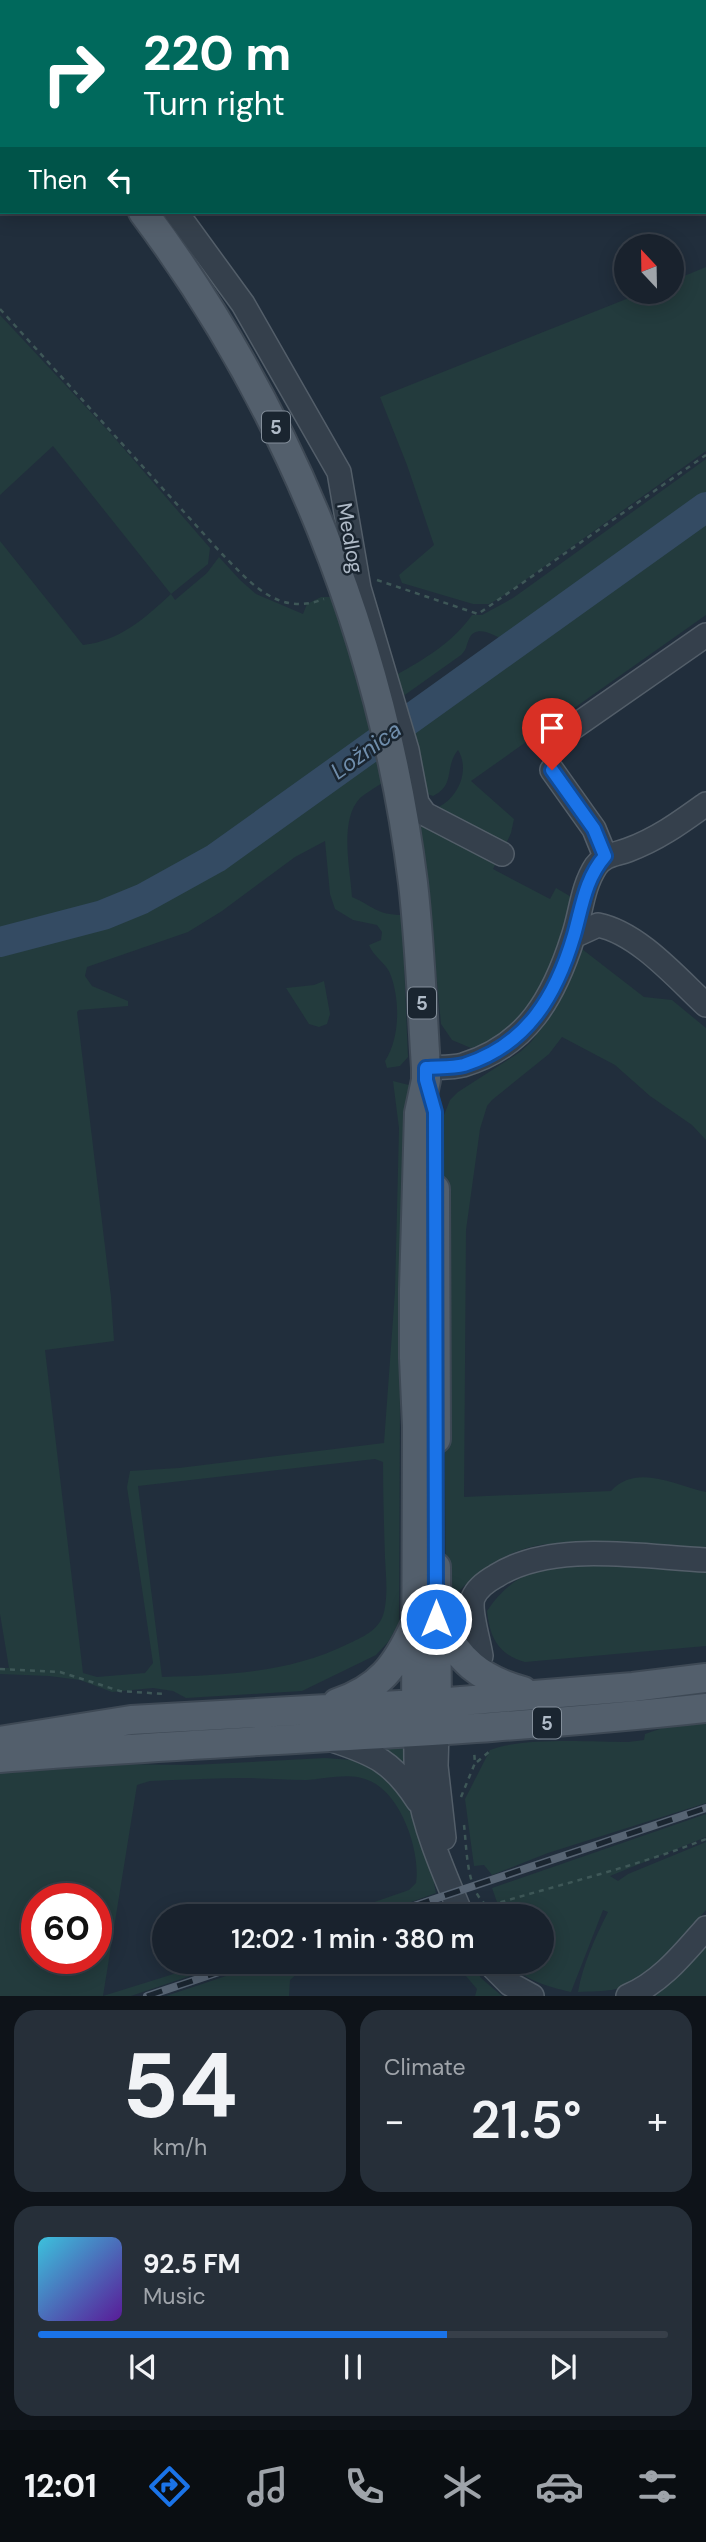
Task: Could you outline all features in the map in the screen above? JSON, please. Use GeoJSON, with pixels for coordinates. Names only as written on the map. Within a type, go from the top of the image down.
{"type":"FeatureCollection","features":[{"type":"Feature","properties":{"kind":"main road","name":"5"},"geometry":{"type":"LineString","coordinates":[[145,214],[172,250],[222,326],[263,399],[305,490],[335,565],[367,663],[396,776],[414,892],[426,1074],[419,1113],[414,1289],[414,1358],[427,1620],[426,1717]]}},
{"type":"Feature","properties":{"kind":"main road"},"geometry":{"type":"LineString","coordinates":[[321,1708],[348,1699],[380,1679],[427,1620],[487,1679],[536,1694]]}},
{"type":"Feature","properties":{"kind":"main road","name":"5"},"geometry":{"type":"LineString","coordinates":[[426,1717],[536,1694],[633,1687],[706,1678]]}},
{"type":"Feature","properties":{"kind":"main road"},"geometry":{"type":"LineString","coordinates":[[0,1741],[131,1720],[321,1708],[426,1717]]}},
{"type":"Feature","properties":{"kind":"main road","name":"5"},"geometry":{"type":"LineString","coordinates":[[426,1717],[635,1716],[706,1708]]}},
{"type":"Feature","properties":{"kind":"main road"},"geometry":{"type":"LineString","coordinates":[[0,1758],[135,1747],[322,1737],[426,1717]]}},
{"type":"Feature","properties":{"kind":"street","name":"Medlog"},"geometry":{"type":"LineString","coordinates":[[177,214],[243,304],[339,472],[359,588],[407,750],[417,803],[425,814],[502,854]]}},
{"type":"Feature","properties":{"kind":"street"},"geometry":{"type":"LineString","coordinates":[[558,738],[706,635]]}},
{"type":"Feature","properties":{"kind":"street"},"geometry":{"type":"LineString","coordinates":[[552,770],[594,829],[605,856]]}},
{"type":"Feature","properties":{"kind":"street"},"geometry":{"type":"LineString","coordinates":[[426,1074],[462,1066],[500,1049],[527,1028],[544,1005],[561,971],[574,936],[590,877],[605,856],[658,838],[706,804]]}},
{"type":"Feature","properties":{"kind":"street"},"geometry":{"type":"LineString","coordinates":[[574,936],[598,925],[624,933],[706,1004]]}},
{"type":"Feature","properties":{"kind":"street"},"geometry":{"type":"LineString","coordinates":[[481,1656],[472,1607],[474,1597],[491,1579],[526,1561],[599,1553],[706,1560]]}},
{"type":"Feature","properties":{"kind":"street"},"geometry":{"type":"LineString","coordinates":[[426,1717],[417,1779],[423,1808],[457,1904]]}},
{"type":"Feature","properties":{"kind":"street"},"geometry":{"type":"LineString","coordinates":[[426,1717],[435,1748],[437,1786],[450,1886]]}},
{"type":"Feature","properties":{"kind":"street"},"geometry":{"type":"LineString","coordinates":[[322,1737],[366,1752],[389,1765],[400,1775],[423,1808]]}},
{"type":"Feature","properties":{"kind":"street"},"geometry":{"type":"LineString","coordinates":[[628,1996],[666,1972],[706,1928]]}},
{"type":"Feature","properties":{"kind":"street"},"geometry":{"type":"LineString","coordinates":[[500,1974],[510,1984],[532,1996]]}},
{"type":"Feature","properties":{"kind":"path"},"geometry":{"type":"LineString","coordinates":[[0,309],[256,589],[283,602],[308,606],[334,595]]}},
{"type":"Feature","properties":{"kind":"path"},"geometry":{"type":"LineString","coordinates":[[375,580],[478,614],[706,454]]}},
{"type":"Feature","properties":{"kind":"green space"},"geometry":{"type":"Polygon","coordinates":[[[706,267],[706,451],[489,604],[473,604],[402,583],[399,575],[434,545],[380,397],[614,304],[684,304],[684,276],[706,267]]]}},
{"type":"Feature","properties":{"kind":"green space"},"geometry":{"type":"Polygon","coordinates":[[[0,315],[112,435],[210,548],[208,564],[171,594],[53,446],[0,495],[0,315]]]}},
{"type":"Feature","properties":{"kind":"green space"},"geometry":{"type":"Polygon","coordinates":[[[706,459],[706,499],[506,641],[486,632],[472,634],[461,655],[402,697],[396,675],[447,642],[472,615],[482,615],[513,598],[706,459]]]}},
{"type":"Feature","properties":{"kind":"green space"},"geometry":{"type":"Polygon","coordinates":[[[706,519],[706,615],[471,781],[514,819],[504,848],[434,809],[449,799],[460,784],[462,758],[458,750],[451,763],[445,787],[440,792],[433,796],[425,793],[410,728],[706,519]]]}},
{"type":"Feature","properties":{"kind":"green space"},"geometry":{"type":"Polygon","coordinates":[[[0,541],[83,645],[109,639],[131,627],[171,594],[175,600],[207,573],[219,557],[256,594],[303,614],[307,604],[321,597],[334,597],[376,735],[212,854],[170,879],[121,903],[57,923],[0,931],[0,541]]]}},
{"type":"Feature","properties":{"kind":"green space"},"geometry":{"type":"Polygon","coordinates":[[[379,754],[384,782],[360,798],[354,807],[348,831],[348,859],[352,897],[381,912],[402,915],[408,1057],[400,1066],[387,1068],[385,1061],[396,1031],[396,997],[389,971],[369,945],[381,940],[382,932],[377,925],[353,920],[335,909],[330,894],[325,841],[295,857],[222,911],[188,932],[87,967],[85,976],[92,986],[128,1001],[128,1006],[77,1012],[114,1341],[45,1350],[83,1673],[97,1677],[145,1673],[153,1663],[127,1487],[130,1471],[179,1468],[384,1443],[395,1292],[399,1128],[393,1081],[409,1085],[412,1092],[408,1335],[400,1397],[399,1623],[388,1642],[376,1655],[302,1691],[186,1698],[173,1691],[153,1688],[112,1692],[80,1680],[0,1674],[0,1668],[9,1668],[0,1614],[0,947],[62,937],[128,915],[174,894],[215,870],[379,754]],[[375,1459],[138,1486],[162,1677],[258,1671],[304,1661],[361,1638],[371,1631],[382,1618],[386,1592],[383,1462],[375,1459]]]}},
{"type":"Feature","properties":{"kind":"green space"},"geometry":{"type":"Polygon","coordinates":[[[414,813],[499,857],[493,869],[550,899],[556,888],[573,898],[550,967],[529,1007],[514,1024],[495,1038],[471,1048],[452,1040],[441,1024],[432,929],[414,813]]]}},
{"type":"Feature","properties":{"kind":"green space"},"geometry":{"type":"Polygon","coordinates":[[[582,949],[644,997],[672,1000],[706,1028],[706,1140],[692,1125],[650,1096],[615,1065],[562,1037],[549,1054],[487,1106],[480,1129],[466,1230],[464,1497],[611,1491],[632,1478],[644,1477],[669,1481],[706,1492],[706,1553],[546,1544],[510,1554],[488,1566],[459,1591],[472,1649],[454,1625],[446,1600],[442,1120],[450,1100],[458,1092],[531,1042],[553,1013],[582,949]]]}},
{"type":"Feature","properties":{"kind":"green space"},"geometry":{"type":"Polygon","coordinates":[[[324,981],[330,1014],[327,1024],[319,1027],[309,1024],[286,988],[314,985],[324,981]]]}},
{"type":"Feature","properties":{"kind":"green space"},"geometry":{"type":"Polygon","coordinates":[[[609,1564],[706,1570],[706,1646],[525,1662],[508,1654],[497,1644],[490,1629],[487,1611],[513,1583],[540,1570],[609,1564]]]}},
{"type":"Feature","properties":{"kind":"green space"},"geometry":{"type":"Polygon","coordinates":[[[706,1720],[706,1803],[548,1853],[492,1875],[484,1865],[474,1866],[465,1799],[490,1750],[520,1743],[644,1740],[645,1734],[674,1724],[706,1720]]]}},
{"type":"Feature","properties":{"kind":"green space"},"geometry":{"type":"Polygon","coordinates":[[[374,1744],[405,1744],[406,1769],[374,1744]]]}},
{"type":"Feature","properties":{"kind":"green space"},"geometry":{"type":"Polygon","coordinates":[[[325,1758],[366,1761],[411,1800],[439,1881],[434,1883],[436,1893],[406,1904],[369,1904],[409,1890],[416,1883],[417,1870],[411,1839],[398,1808],[377,1785],[365,1779],[344,1776],[306,1780],[219,1778],[150,1781],[137,1785],[112,1940],[112,1883],[21,1883],[21,1974],[107,1974],[103,1996],[0,1996],[0,1770],[63,1769],[91,1764],[192,1765],[325,1758]]]}},
{"type":"Feature","properties":{"kind":"green space"},"geometry":{"type":"Polygon","coordinates":[[[706,1814],[706,1837],[610,1876],[618,1881],[628,1874],[706,1842],[706,1910],[654,1967],[629,1984],[616,1989],[578,1992],[590,1951],[608,1912],[603,1910],[571,1992],[536,1982],[523,1974],[554,1974],[554,1904],[498,1904],[492,1888],[706,1814]]]}},
{"type":"Feature","properties":{"kind":"green space"},"geometry":{"type":"Polygon","coordinates":[[[706,1946],[706,1996],[655,1996],[681,1974],[706,1946]]]}},
{"type":"Feature","properties":{"kind":"green space"},"geometry":{"type":"Polygon","coordinates":[[[174,1974],[196,1974],[131,1996],[103,1996],[174,1974]]]}},
{"type":"Feature","properties":{"kind":"green space"},"geometry":{"type":"Polygon","coordinates":[[[232,1974],[297,1974],[290,1980],[289,1996],[166,1996],[232,1974]]]}},
{"type":"Feature","properties":{"kind":"green space"},"geometry":{"type":"Polygon","coordinates":[[[464,1974],[479,1974],[502,1996],[475,1996],[477,1989],[464,1974]]]}},
{"type":"Feature","properties":{"kind":"waterway","name":"Ložnica"},"geometry":{"type":"LineString","coordinates":[[0,942],[103,915],[142,899],[216,858],[706,507]]}},
{"type":"Feature","properties":{"kind":"railway"},"geometry":{"type":"LineString","coordinates":[[420,1904],[706,1808]]}},
{"type":"Feature","properties":{"kind":"railway"},"geometry":{"type":"LineString","coordinates":[[147,1996],[213,1974]]}},
{"type":"Feature","properties":{"kind":"route"},"geometry":{"type":"LineString","coordinates":[[436,1619],[435,1112],[426,1080],[426,1068],[462,1066],[500,1049],[527,1028],[544,1005],[561,971],[574,936],[590,877],[605,856],[594,829],[552,770]]}}]}
